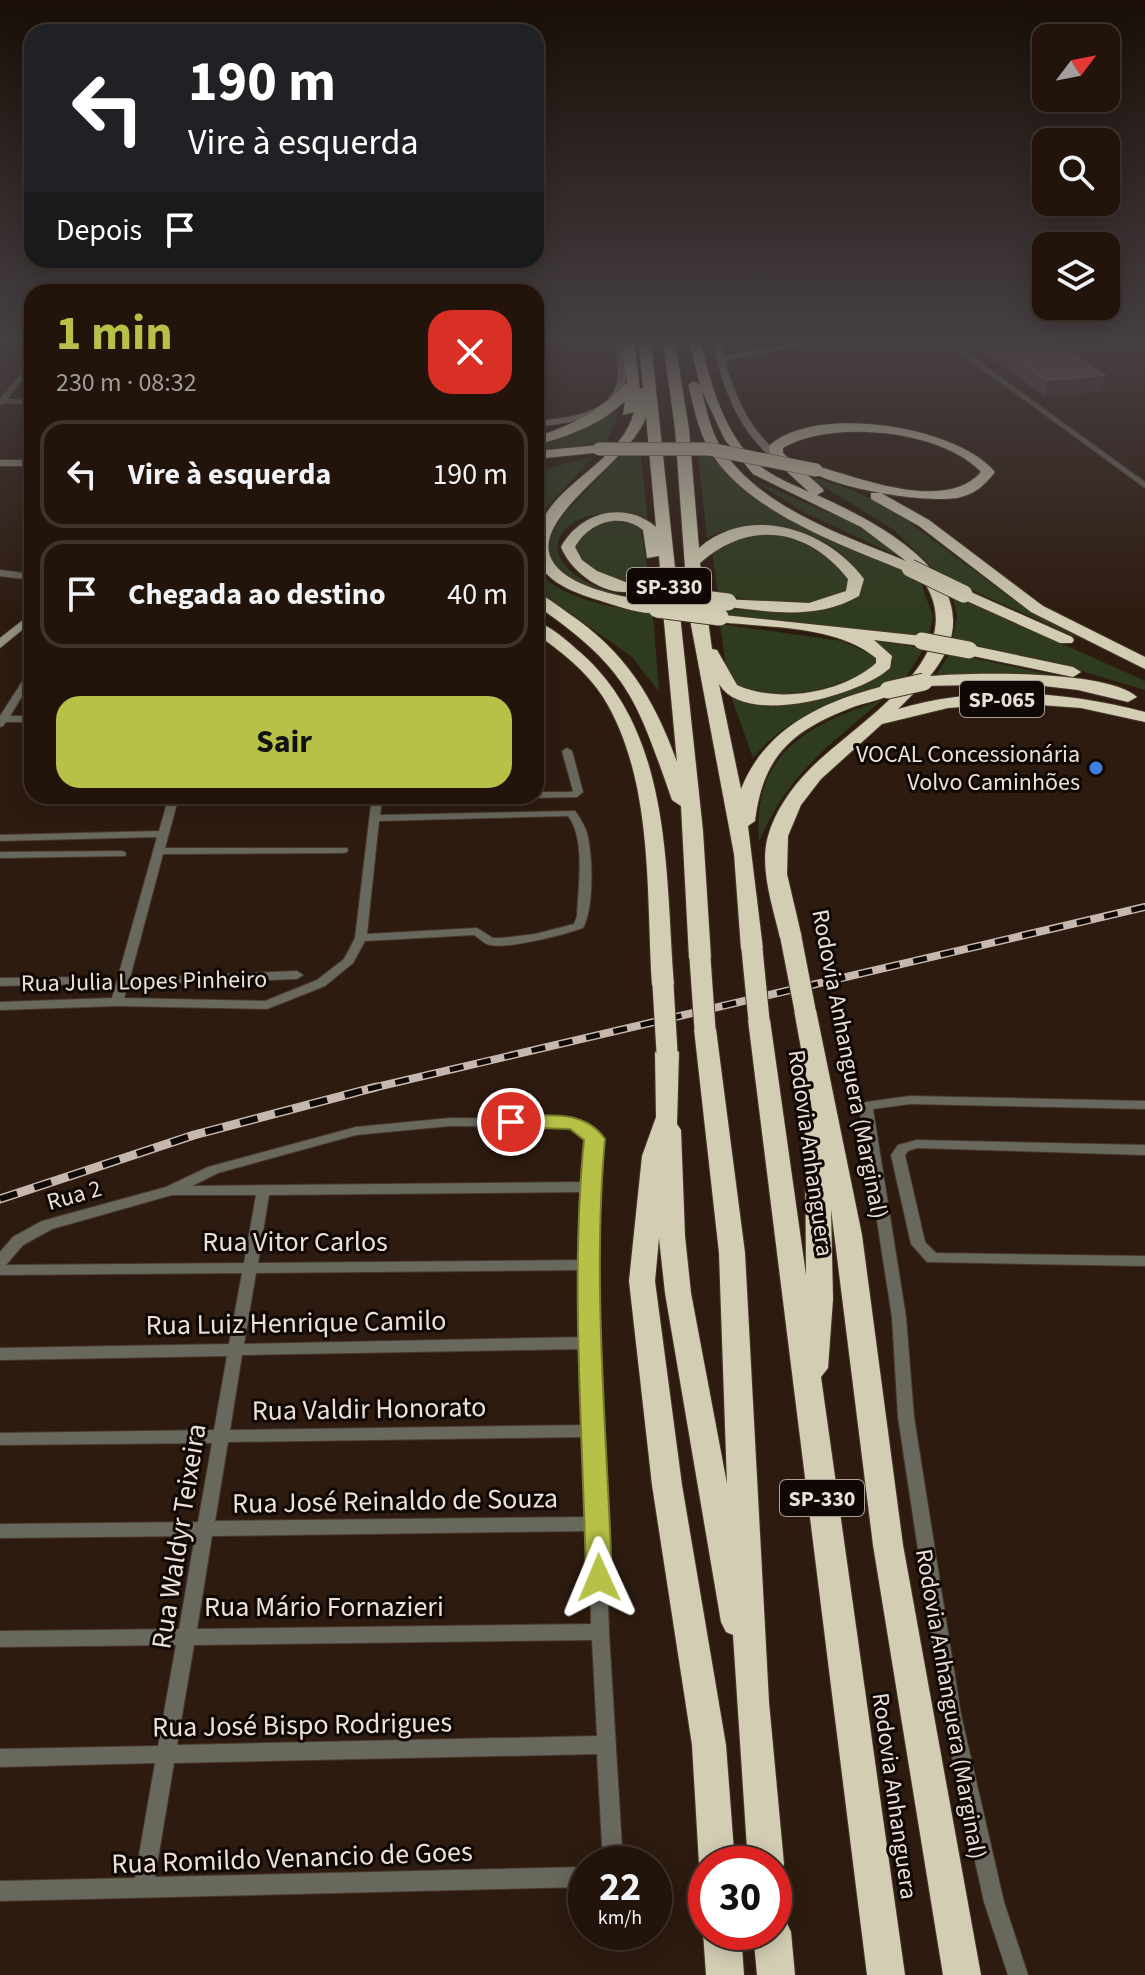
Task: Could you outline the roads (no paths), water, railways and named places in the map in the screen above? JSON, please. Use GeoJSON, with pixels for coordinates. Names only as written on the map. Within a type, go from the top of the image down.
{"type":"FeatureCollection","features":[{"type":"Feature","properties":{"kind":"highway"},"geometry":{"type":"LineString","coordinates":[[570,498],[574,486],[616,434]]}},
{"type":"Feature","properties":{"kind":"highway"},"geometry":{"type":"LineString","coordinates":[[544,528],[605,466],[630,434]]}},
{"type":"Feature","properties":{"kind":"highway","name":"SP-330"},"geometry":{"type":"LineString","coordinates":[[651,434],[660,602],[693,831],[705,1029],[732,1253],[752,1702],[764,1846]]}},
{"type":"Feature","properties":{"kind":"highway","name":"Rodovia Anhanguera"},"geometry":{"type":"LineString","coordinates":[[682,434],[700,632],[744,854],[759,1020],[886,1975]]}},
{"type":"Feature","properties":{"kind":"highway"},"geometry":{"type":"LineString","coordinates":[[709,434],[726,465],[740,477],[817,527],[1145,673]]}},
{"type":"Feature","properties":{"kind":"highway"},"geometry":{"type":"LineString","coordinates":[[719,434],[740,477]]}},
{"type":"Feature","properties":{"kind":"highway","name":"Rodovia Anhanguera (Marginal)"},"geometry":{"type":"LineString","coordinates":[[731,434],[752,466],[886,534],[916,561],[939,590],[946,615],[945,637],[920,680],[820,768],[791,803],[778,836],[776,862],[849,1235],[888,1545],[962,1975]]}},
{"type":"Feature","properties":{"kind":"highway"},"geometry":{"type":"LineString","coordinates":[[794,434],[782,439],[776,446],[776,454],[791,471],[886,534]]}},
{"type":"Feature","properties":{"kind":"highway"},"geometry":{"type":"LineString","coordinates":[[544,454],[648,445],[703,447],[821,472],[903,494],[926,495],[980,484],[988,472],[979,459],[944,444],[898,434]]}},
{"type":"Feature","properties":{"kind":"highway"},"geometry":{"type":"LineString","coordinates":[[544,463],[591,451]]}},
{"type":"Feature","properties":{"kind":"highway"},"geometry":{"type":"LineString","coordinates":[[821,472],[892,503],[924,523],[1037,609],[1145,664]]}},
{"type":"Feature","properties":{"kind":"highway"},"geometry":{"type":"LineString","coordinates":[[621,518],[646,525],[660,602],[591,574],[571,557],[568,547],[572,535],[583,523],[600,519],[621,518]]}},
{"type":"Feature","properties":{"kind":"highway"},"geometry":{"type":"LineString","coordinates":[[693,561],[707,545],[722,536],[752,531],[784,532],[809,538],[828,548],[851,570],[857,582],[849,596],[814,607],[724,610]]}},
{"type":"Feature","properties":{"kind":"highway"},"geometry":{"type":"LineString","coordinates":[[544,560],[551,571],[583,590],[724,610],[827,631],[922,641],[1082,674],[1145,694]]}},
{"type":"Feature","properties":{"kind":"highway"},"geometry":{"type":"LineString","coordinates":[[544,604],[582,630],[622,668],[650,715],[693,831]]}},
{"type":"Feature","properties":{"kind":"highway"},"geometry":{"type":"LineString","coordinates":[[700,632],[730,688],[769,701],[832,689],[869,677],[884,664],[884,656],[869,644],[827,631]]}},
{"type":"Feature","properties":{"kind":"highway"},"geometry":{"type":"LineString","coordinates":[[544,633],[584,664],[604,686],[636,744],[650,831],[663,985],[672,1236],[678,1293],[752,1702]]}},
{"type":"Feature","properties":{"kind":"highway"},"geometry":{"type":"LineString","coordinates":[[744,854],[749,787],[766,754],[792,730],[814,717],[888,690],[924,682],[1030,679],[1083,686],[1145,703]]}},
{"type":"Feature","properties":{"kind":"highway","name":"SP-065"},"geometry":{"type":"LineString","coordinates":[[861,730],[907,711],[973,700],[1075,702],[1145,717]]}},
{"type":"Feature","properties":{"kind":"highway"},"geometry":{"type":"LineString","coordinates":[[810,1410],[820,1299],[816,1066]]}},
{"type":"Feature","properties":{"kind":"highway"},"geometry":{"type":"LineString","coordinates":[[668,1117],[654,1156],[642,1281],[667,1485],[709,1745],[716,1846]]}},
{"type":"Feature","properties":{"kind":"highway"},"geometry":{"type":"LineString","coordinates":[[723,1950],[725,1975]]}},
{"type":"Feature","properties":{"kind":"highway"},"geometry":{"type":"LineString","coordinates":[[774,1950],[776,1975]]}},
{"type":"Feature","properties":{"kind":"street"},"geometry":{"type":"LineString","coordinates":[[751,434],[791,471]]}},
{"type":"Feature","properties":{"kind":"street"},"geometry":{"type":"LineString","coordinates":[[1074,434],[1145,486]]}},
{"type":"Feature","properties":{"kind":"street"},"geometry":{"type":"LineString","coordinates":[[0,463],[24,461]]}},
{"type":"Feature","properties":{"kind":"street"},"geometry":{"type":"LineString","coordinates":[[0,573],[24,576]]}},
{"type":"Feature","properties":{"kind":"street"},"geometry":{"type":"LineString","coordinates":[[0,644],[24,623]]}},
{"type":"Feature","properties":{"kind":"street"},"geometry":{"type":"LineString","coordinates":[[2,722],[24,686]]}},
{"type":"Feature","properties":{"kind":"street"},"geometry":{"type":"LineString","coordinates":[[2,722],[24,720]]}},
{"type":"Feature","properties":{"kind":"street"},"geometry":{"type":"LineString","coordinates":[[544,795],[573,795],[578,792],[567,751]]}},
{"type":"Feature","properties":{"kind":"street"},"geometry":{"type":"LineString","coordinates":[[117,1002],[172,804]]}},
{"type":"Feature","properties":{"kind":"street","name":"Rua Julia Lopes Pinheiro"},"geometry":{"type":"LineString","coordinates":[[0,1006],[117,1002],[267,1005],[321,983],[338,972],[357,950],[361,938],[376,804]]}},
{"type":"Feature","properties":{"kind":"street"},"geometry":{"type":"LineString","coordinates":[[361,938],[477,931],[490,942],[504,941],[561,933],[579,926],[583,916],[583,837],[576,816],[571,813],[374,818]]}},
{"type":"Feature","properties":{"kind":"street"},"geometry":{"type":"LineString","coordinates":[[0,838],[164,834]]}},
{"type":"Feature","properties":{"kind":"street"},"geometry":{"type":"LineString","coordinates":[[160,851],[343,850]]}},
{"type":"Feature","properties":{"kind":"street"},"geometry":{"type":"LineString","coordinates":[[0,855],[121,854]]}},
{"type":"Feature","properties":{"kind":"street"},"geometry":{"type":"LineString","coordinates":[[123,982],[297,975]]}},
{"type":"Feature","properties":{"kind":"street","name":"Rua Julia Lopes Pinheiro"},"geometry":{"type":"LineString","coordinates":[[0,982],[87,981]]}},
{"type":"Feature","properties":{"kind":"street"},"geometry":{"type":"LineString","coordinates":[[1018,1975],[994,1902],[952,1715],[910,1446],[899,1317],[866,1106],[910,1100],[1145,1105]]}},
{"type":"Feature","properties":{"kind":"street"},"geometry":{"type":"LineString","coordinates":[[171,1191],[213,1170],[356,1131],[450,1122],[573,1123],[586,1129],[594,1139],[590,1187],[590,1265],[600,1632],[612,1846]]}},
{"type":"Feature","properties":{"kind":"street"},"geometry":{"type":"LineString","coordinates":[[1145,1150],[917,1144],[903,1148],[898,1155],[918,1244],[932,1258],[1145,1261]]}},
{"type":"Feature","properties":{"kind":"street"},"geometry":{"type":"LineString","coordinates":[[171,1191],[590,1187]]}},
{"type":"Feature","properties":{"kind":"street","name":"Rua 2"},"geometry":{"type":"LineString","coordinates":[[0,1262],[31,1232],[171,1191]]}},
{"type":"Feature","properties":{"kind":"street","name":"Rua Waldyr Teixeira"},"geometry":{"type":"LineString","coordinates":[[143,1889],[263,1192]]}},
{"type":"Feature","properties":{"kind":"street","name":"Rua Vitor Carlos"},"geometry":{"type":"LineString","coordinates":[[0,1270],[590,1265]]}},
{"type":"Feature","properties":{"kind":"street","name":"Rua Luiz Henrique Camilo"},"geometry":{"type":"LineString","coordinates":[[0,1354],[593,1343]]}},
{"type":"Feature","properties":{"kind":"street","name":"Rua Valdir Honorato"},"geometry":{"type":"LineString","coordinates":[[0,1439],[595,1431]]}},
{"type":"Feature","properties":{"kind":"street","name":"Rua José Reinaldo de Souza"},"geometry":{"type":"LineString","coordinates":[[0,1531],[598,1524]]}},
{"type":"Feature","properties":{"kind":"street","name":"Rua Mário Fornazieri"},"geometry":{"type":"LineString","coordinates":[[0,1639],[600,1632]]}},
{"type":"Feature","properties":{"kind":"street","name":"Rua José Bispo Rodrigues"},"geometry":{"type":"LineString","coordinates":[[0,1758],[605,1745]]}},
{"type":"Feature","properties":{"kind":"street","name":"Rua Romildo Venancio de Goes"},"geometry":{"type":"LineString","coordinates":[[0,1891],[568,1877]]}},
{"type":"Feature","properties":{"kind":"railway"},"geometry":{"type":"LineString","coordinates":[[372,1088],[1145,907]]}},
{"type":"Feature","properties":{"kind":"railway"},"geometry":{"type":"LineString","coordinates":[[372,1088],[376,1087]]}},
{"type":"Feature","properties":{"kind":"railway"},"geometry":{"type":"LineString","coordinates":[[0,1199],[194,1135],[372,1088]]}},
{"type":"Feature","properties":{"kind":"place","name":"VOCAL Concessionária Volvo Caminhões"},"geometry":{"type":"Point","coordinates":[1096,768]}}]}
